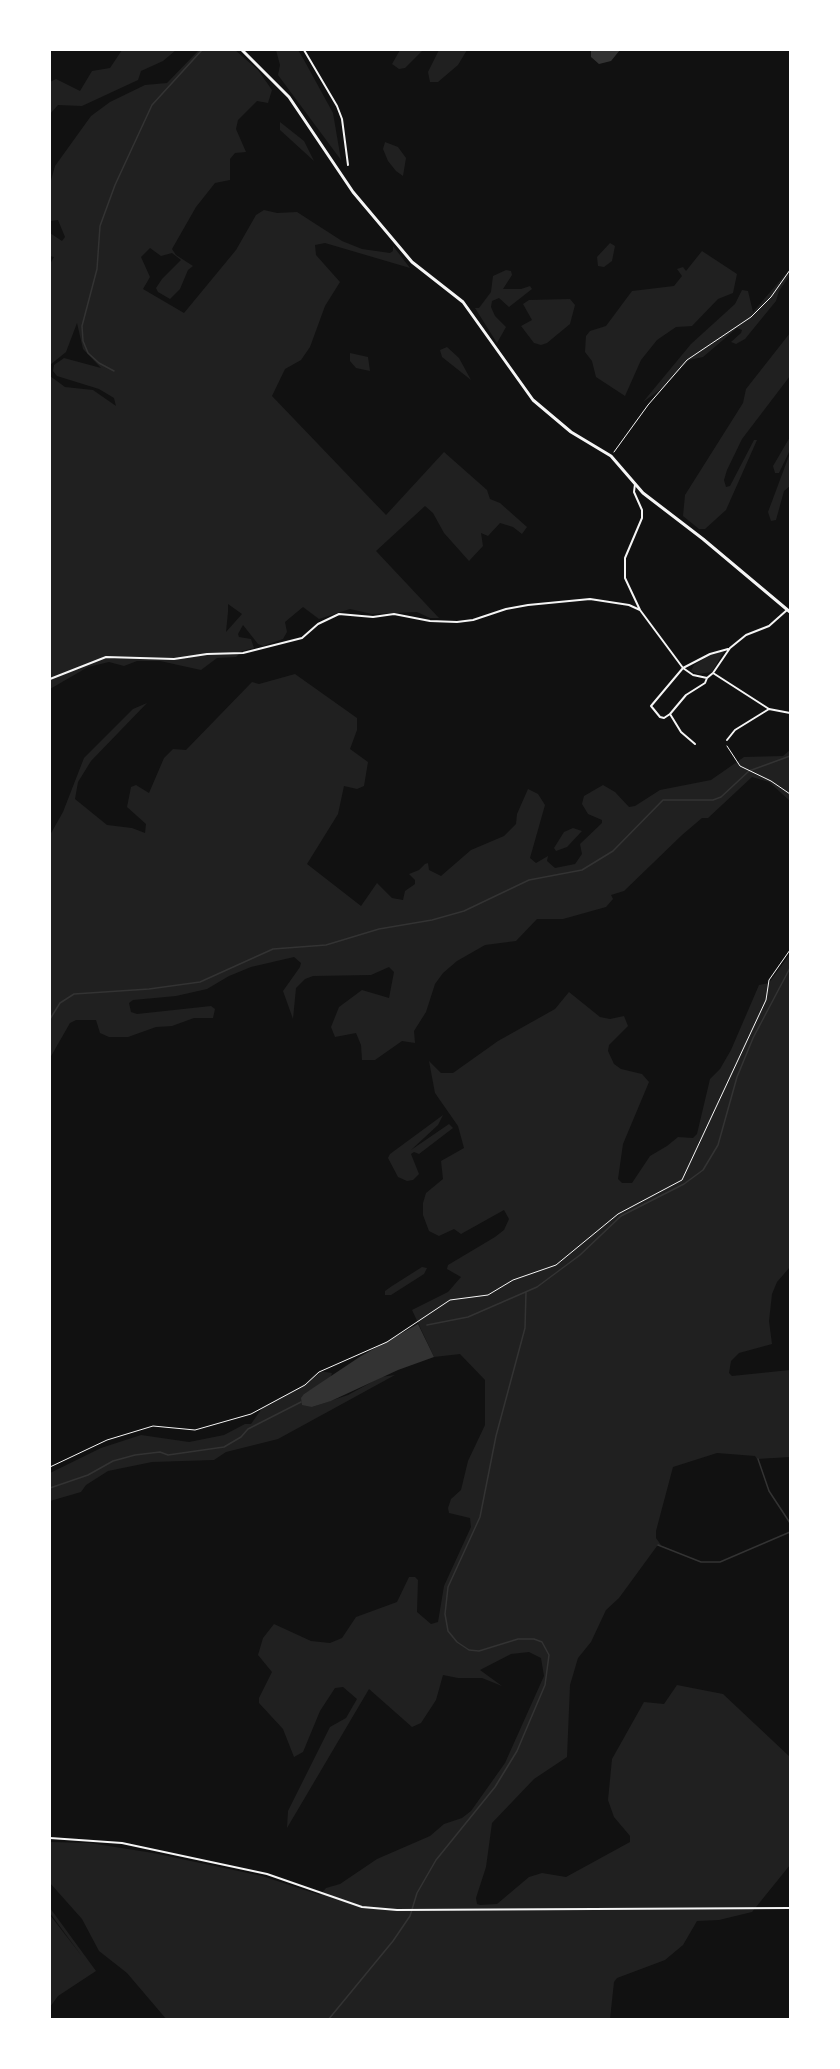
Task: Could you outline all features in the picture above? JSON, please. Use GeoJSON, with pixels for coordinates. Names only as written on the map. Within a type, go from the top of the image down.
{"type":"FeatureCollection","features":[{"type":"Feature","properties":{"kind":"main road"},"geometry":{"type":"LineString","coordinates":[[242,50],[289,98],[353,192],[412,262],[463,303],[533,400],[571,432],[611,456],[635,484],[789,611]]}},
{"type":"Feature","properties":{"kind":"street"},"geometry":{"type":"LineString","coordinates":[[304,50],[337,106],[342,119],[348,165]]}},
{"type":"Feature","properties":{"kind":"street"},"geometry":{"type":"LineString","coordinates":[[635,484],[634,492],[642,510],[642,518],[625,558],[624,570],[640,610],[682,668],[693,675],[707,678]]}},
{"type":"Feature","properties":{"kind":"street"},"geometry":{"type":"LineString","coordinates":[[50,678],[106,657],[174,659],[207,654],[243,653],[302,638],[318,624],[339,614],[373,616],[394,614],[430,621],[460,621],[473,620],[528,605],[590,599],[629,605],[640,610]]}},
{"type":"Feature","properties":{"kind":"street"},"geometry":{"type":"LineString","coordinates":[[730,648],[710,654],[682,668],[651,706],[660,717],[664,718],[670,714],[686,696],[705,683],[730,648],[746,635],[769,626],[789,611]]}},
{"type":"Feature","properties":{"kind":"street"},"geometry":{"type":"LineString","coordinates":[[713,674],[769,710],[790,712]]}},
{"type":"Feature","properties":{"kind":"street"},"geometry":{"type":"LineString","coordinates":[[727,740],[735,730],[769,710]]}},
{"type":"Feature","properties":{"kind":"street"},"geometry":{"type":"LineString","coordinates":[[670,714],[681,732],[695,744]]}},
{"type":"Feature","properties":{"kind":"street"},"geometry":{"type":"LineString","coordinates":[[50,1838],[122,1843],[267,1874],[362,1907],[397,1910],[790,1908]]}},
{"type":"Feature","properties":{"kind":"path"},"geometry":{"type":"LineString","coordinates":[[611,456],[672,374],[687,360],[751,317],[771,297],[790,270]]}},
{"type":"Feature","properties":{"kind":"path"},"geometry":{"type":"LineString","coordinates":[[727,740],[727,747],[740,766],[790,794]]}},
{"type":"Feature","properties":{"kind":"path"},"geometry":{"type":"LineString","coordinates":[[50,1467],[107,1440],[153,1426],[195,1430],[251,1414],[305,1385],[319,1372],[387,1342],[450,1300],[488,1295],[513,1280],[556,1265],[618,1214],[682,1180],[766,1000],[769,980],[790,950]]}},
{"type":"Feature","properties":{"kind":"shaded area"},"geometry":{"type":"Polygon","coordinates":[[[122,50],[176,50],[163,61],[141,71],[138,80],[82,106],[58,105],[50,114],[50,82],[56,79],[80,91],[92,71],[110,68],[122,50]]]}},
{"type":"Feature","properties":{"kind":"shaded area"},"geometry":{"type":"Polygon","coordinates":[[[199,50],[235,50],[258,70],[272,90],[268,103],[257,101],[238,120],[236,129],[246,152],[235,153],[230,159],[230,180],[215,183],[196,207],[172,249],[176,255],[193,266],[188,270],[180,289],[170,299],[158,292],[156,288],[162,279],[181,260],[172,253],[161,256],[150,248],[141,257],[150,277],[143,289],[184,313],[236,250],[256,215],[264,210],[277,213],[297,212],[342,241],[362,249],[390,253],[393,251],[393,246],[410,268],[325,243],[315,245],[316,255],[340,282],[325,306],[310,347],[301,360],[285,369],[272,396],[386,515],[444,452],[487,490],[490,499],[500,503],[527,527],[522,534],[513,527],[500,523],[488,536],[481,533],[483,546],[469,561],[444,533],[433,513],[425,506],[376,551],[439,618],[430,618],[417,612],[372,614],[350,609],[319,619],[303,607],[285,622],[287,632],[283,639],[263,646],[258,644],[243,625],[238,634],[239,637],[251,639],[254,648],[242,651],[236,657],[217,658],[201,670],[160,661],[137,661],[124,666],[109,662],[88,667],[50,689],[50,376],[65,387],[93,390],[116,406],[114,398],[99,389],[57,376],[53,371],[54,365],[64,358],[101,368],[83,349],[77,323],[66,352],[50,365],[50,264],[54,257],[50,256],[50,233],[62,241],[65,237],[58,220],[50,221],[50,184],[55,166],[91,116],[110,102],[145,85],[167,83],[199,50]],[[228,604],[226,632],[242,614],[228,604]]]}},
{"type":"Feature","properties":{"kind":"shaded area"},"geometry":{"type":"Polygon","coordinates":[[[276,50],[298,50],[304,60],[333,113],[341,160],[278,75],[280,65],[276,50]]]}},
{"type":"Feature","properties":{"kind":"shaded area"},"geometry":{"type":"Polygon","coordinates":[[[400,50],[422,51],[405,68],[399,69],[392,64],[400,50]]]}},
{"type":"Feature","properties":{"kind":"shaded area"},"geometry":{"type":"Polygon","coordinates":[[[439,50],[467,50],[458,65],[438,82],[430,82],[428,72],[439,50]]]}},
{"type":"Feature","properties":{"kind":"shaded area"},"geometry":{"type":"Polygon","coordinates":[[[591,50],[620,50],[611,61],[599,64],[591,57],[591,50]]]}},
{"type":"Feature","properties":{"kind":"shaded area"},"geometry":{"type":"Polygon","coordinates":[[[280,122],[304,141],[314,161],[280,130],[280,122]]]}},
{"type":"Feature","properties":{"kind":"shaded area"},"geometry":{"type":"Polygon","coordinates":[[[385,142],[398,147],[406,158],[403,176],[388,161],[383,149],[385,142]]]}},
{"type":"Feature","properties":{"kind":"shaded area"},"geometry":{"type":"Polygon","coordinates":[[[610,243],[615,246],[612,261],[604,267],[598,266],[597,257],[610,243]]]}},
{"type":"Feature","properties":{"kind":"shaded area"},"geometry":{"type":"Polygon","coordinates":[[[702,251],[737,274],[733,293],[718,299],[692,326],[676,327],[657,340],[641,360],[625,396],[596,377],[592,361],[585,352],[586,336],[590,331],[606,326],[632,291],[674,286],[682,276],[677,269],[683,267],[686,271],[702,251]]]}},
{"type":"Feature","properties":{"kind":"shaded area"},"geometry":{"type":"Polygon","coordinates":[[[790,269],[790,275],[779,291],[776,301],[745,339],[736,344],[731,342],[741,333],[742,330],[737,328],[703,357],[689,360],[664,387],[643,402],[691,344],[735,304],[742,290],[748,291],[753,312],[790,269]]]}},
{"type":"Feature","properties":{"kind":"shaded area"},"geometry":{"type":"Polygon","coordinates":[[[506,270],[511,271],[512,275],[503,289],[521,289],[530,286],[532,289],[509,307],[499,298],[492,301],[491,307],[495,316],[506,327],[497,343],[475,308],[479,308],[491,292],[493,276],[506,270]]]}},
{"type":"Feature","properties":{"kind":"shaded area"},"geometry":{"type":"Polygon","coordinates":[[[570,299],[575,305],[570,324],[547,343],[541,345],[534,343],[521,326],[532,320],[523,304],[529,300],[570,299]]]}},
{"type":"Feature","properties":{"kind":"shaded area"},"geometry":{"type":"Polygon","coordinates":[[[790,333],[790,376],[742,439],[727,470],[724,480],[726,487],[730,486],[754,440],[757,440],[726,510],[705,529],[699,529],[683,516],[685,495],[743,403],[746,389],[790,333]]]}},
{"type":"Feature","properties":{"kind":"shaded area"},"geometry":{"type":"Polygon","coordinates":[[[447,347],[459,358],[471,380],[442,357],[440,350],[447,347]]]}},
{"type":"Feature","properties":{"kind":"shaded area"},"geometry":{"type":"Polygon","coordinates":[[[350,353],[368,357],[370,371],[356,368],[350,361],[350,353]]]}},
{"type":"Feature","properties":{"kind":"shaded area"},"geometry":{"type":"Polygon","coordinates":[[[790,437],[790,450],[779,473],[775,473],[773,466],[790,437]]]}},
{"type":"Feature","properties":{"kind":"shaded area"},"geometry":{"type":"Polygon","coordinates":[[[790,453],[790,486],[784,491],[776,520],[771,521],[768,512],[790,453]]]}},
{"type":"Feature","properties":{"kind":"shaded area"},"geometry":{"type":"Polygon","coordinates":[[[724,651],[712,672],[698,674],[691,671],[694,665],[710,655],[724,651]]]}},
{"type":"Feature","properties":{"kind":"shaded area"},"geometry":{"type":"Polygon","coordinates":[[[295,674],[357,718],[357,730],[350,749],[368,762],[364,786],[357,789],[344,786],[338,814],[307,864],[361,906],[377,883],[392,898],[403,900],[405,891],[415,884],[415,880],[409,874],[428,863],[429,870],[441,876],[471,850],[504,836],[516,824],[517,814],[528,789],[538,794],[545,805],[530,858],[536,863],[548,856],[547,861],[555,868],[575,864],[582,854],[580,844],[602,823],[602,820],[588,814],[582,804],[584,796],[603,785],[615,792],[629,807],[635,806],[660,790],[711,780],[744,757],[783,756],[790,750],[790,801],[769,782],[752,777],[708,818],[702,818],[682,835],[624,891],[611,895],[613,899],[606,907],[563,919],[537,919],[516,941],[485,945],[457,961],[443,973],[435,984],[426,1012],[414,1031],[415,1043],[402,1041],[375,1060],[362,1060],[361,1045],[356,1033],[335,1037],[331,1027],[339,1007],[362,990],[389,998],[394,972],[389,967],[371,975],[313,976],[305,979],[296,988],[293,1019],[283,991],[300,967],[301,963],[294,957],[251,967],[207,989],[176,996],[133,1000],[129,1003],[131,1012],[137,1014],[211,1006],[215,1009],[213,1018],[194,1018],[172,1026],[156,1027],[128,1037],[109,1037],[100,1033],[96,1020],[76,1020],[70,1023],[50,1058],[50,835],[63,812],[84,758],[133,709],[147,703],[91,761],[78,782],[75,799],[107,825],[132,828],[145,833],[146,824],[127,807],[131,787],[136,785],[149,793],[164,758],[173,749],[186,750],[252,682],[259,684],[295,674]]]}},
{"type":"Feature","properties":{"kind":"shaded area"},"geometry":{"type":"Polygon","coordinates":[[[573,828],[582,831],[567,847],[556,851],[554,848],[564,832],[573,828]]]}},
{"type":"Feature","properties":{"kind":"shaded area"},"geometry":{"type":"Polygon","coordinates":[[[790,954],[790,1267],[777,1282],[772,1294],[769,1321],[772,1344],[739,1353],[731,1361],[729,1373],[732,1376],[790,1370],[790,1457],[757,1459],[755,1456],[717,1453],[673,1467],[656,1531],[656,1538],[661,1545],[657,1546],[619,1598],[606,1610],[591,1642],[578,1658],[570,1685],[567,1757],[534,1779],[492,1823],[486,1867],[476,1898],[477,1904],[480,1905],[497,1904],[529,1877],[542,1873],[566,1877],[630,1842],[630,1836],[614,1817],[608,1800],[612,1759],[644,1702],[664,1704],[677,1685],[723,1694],[790,1757],[790,1865],[752,1912],[719,1920],[697,1921],[683,1945],[665,1960],[617,1978],[614,1982],[610,2019],[167,2020],[127,1973],[99,1951],[82,1919],[50,1883],[50,1842],[90,1843],[153,1853],[262,1876],[320,1895],[326,1888],[340,1884],[377,1859],[430,1836],[444,1824],[462,1818],[471,1811],[505,1763],[544,1676],[541,1658],[529,1652],[511,1654],[480,1670],[502,1686],[482,1678],[458,1678],[443,1675],[436,1700],[421,1723],[412,1727],[369,1689],[287,1828],[288,1811],[330,1727],[346,1718],[357,1699],[343,1687],[335,1688],[320,1711],[303,1752],[294,1757],[283,1729],[259,1703],[259,1698],[272,1672],[258,1655],[263,1638],[274,1624],[311,1641],[330,1643],[342,1638],[356,1617],[397,1602],[409,1577],[415,1577],[418,1580],[417,1612],[431,1624],[438,1622],[444,1586],[471,1527],[470,1518],[449,1513],[448,1508],[451,1499],[461,1490],[468,1461],[485,1425],[485,1380],[460,1354],[434,1357],[412,1310],[448,1292],[461,1277],[447,1269],[448,1265],[495,1237],[504,1230],[509,1219],[504,1210],[461,1234],[454,1229],[439,1236],[429,1231],[423,1215],[426,1193],[443,1179],[441,1161],[464,1148],[458,1126],[435,1093],[429,1061],[441,1073],[453,1073],[498,1041],[555,1009],[569,992],[600,1017],[610,1019],[624,1016],[628,1026],[609,1045],[608,1051],[614,1064],[621,1069],[642,1074],[649,1082],[623,1144],[618,1179],[622,1183],[632,1183],[650,1156],[678,1137],[693,1138],[697,1134],[710,1079],[720,1069],[731,1050],[759,985],[769,983],[790,954]]]}},
{"type":"Feature","properties":{"kind":"shaded area"},"geometry":{"type":"Polygon","coordinates":[[[443,1115],[438,1125],[411,1150],[449,1124],[453,1128],[419,1154],[414,1152],[411,1154],[419,1174],[413,1180],[407,1181],[398,1177],[388,1158],[390,1154],[443,1115]]]}},
{"type":"Feature","properties":{"kind":"shaded area"},"geometry":{"type":"Polygon","coordinates":[[[422,1267],[427,1268],[424,1274],[391,1295],[385,1295],[385,1291],[422,1267]]]}},
{"type":"Feature","properties":{"kind":"shaded area"},"geometry":{"type":"Polygon","coordinates":[[[418,1324],[434,1357],[398,1370],[331,1401],[312,1407],[302,1405],[301,1398],[304,1394],[361,1356],[418,1324]]]}},
{"type":"Feature","properties":{"kind":"shaded area"},"geometry":{"type":"Polygon","coordinates":[[[319,1371],[332,1373],[330,1379],[304,1394],[312,1407],[348,1395],[381,1377],[395,1375],[278,1439],[226,1452],[214,1460],[152,1462],[108,1471],[86,1485],[81,1492],[50,1501],[50,1473],[101,1448],[141,1435],[189,1442],[224,1435],[245,1424],[251,1424],[263,1407],[300,1387],[319,1371]]]}},
{"type":"Feature","properties":{"kind":"shaded area"},"geometry":{"type":"Polygon","coordinates":[[[50,1908],[96,1971],[58,1996],[50,2007],[50,1915],[81,1955],[50,1913],[50,1908]]]}},
{"type":"Feature","properties":{"kind":"waterway"},"geometry":{"type":"LineString","coordinates":[[114,371],[99,363],[88,353],[83,341],[82,326],[97,269],[100,226],[115,185],[152,105],[202,50]]}},
{"type":"Feature","properties":{"kind":"waterway"},"geometry":{"type":"LineString","coordinates":[[50,1019],[60,1003],[74,994],[149,989],[200,982],[273,949],[326,945],[379,929],[432,920],[464,911],[529,880],[582,870],[613,851],[663,800],[713,800],[721,797],[749,771],[790,756]]}},
{"type":"Feature","properties":{"kind":"waterway"},"geometry":{"type":"LineString","coordinates":[[427,1325],[468,1317],[537,1287],[580,1255],[621,1216],[684,1184],[703,1170],[718,1145],[737,1077],[753,1038],[790,968]]}},
{"type":"Feature","properties":{"kind":"waterway"},"geometry":{"type":"LineString","coordinates":[[328,2020],[393,1941],[410,1916],[417,1893],[436,1860],[495,1787],[517,1751],[545,1685],[549,1655],[542,1642],[534,1639],[518,1639],[479,1651],[469,1650],[457,1642],[448,1631],[445,1614],[448,1587],[480,1517],[496,1436],[525,1328],[526,1292]]}},
{"type":"Feature","properties":{"kind":"waterway"},"geometry":{"type":"LineString","coordinates":[[50,1488],[88,1475],[113,1461],[135,1455],[160,1452],[168,1455],[224,1447],[241,1437],[248,1429],[301,1402]]}},
{"type":"Feature","properties":{"kind":"waterway"},"geometry":{"type":"LineString","coordinates":[[758,1459],[769,1491],[790,1523]]}},
{"type":"Feature","properties":{"kind":"waterway"},"geometry":{"type":"LineString","coordinates":[[658,1545],[701,1562],[720,1562],[790,1532]]}}]}
